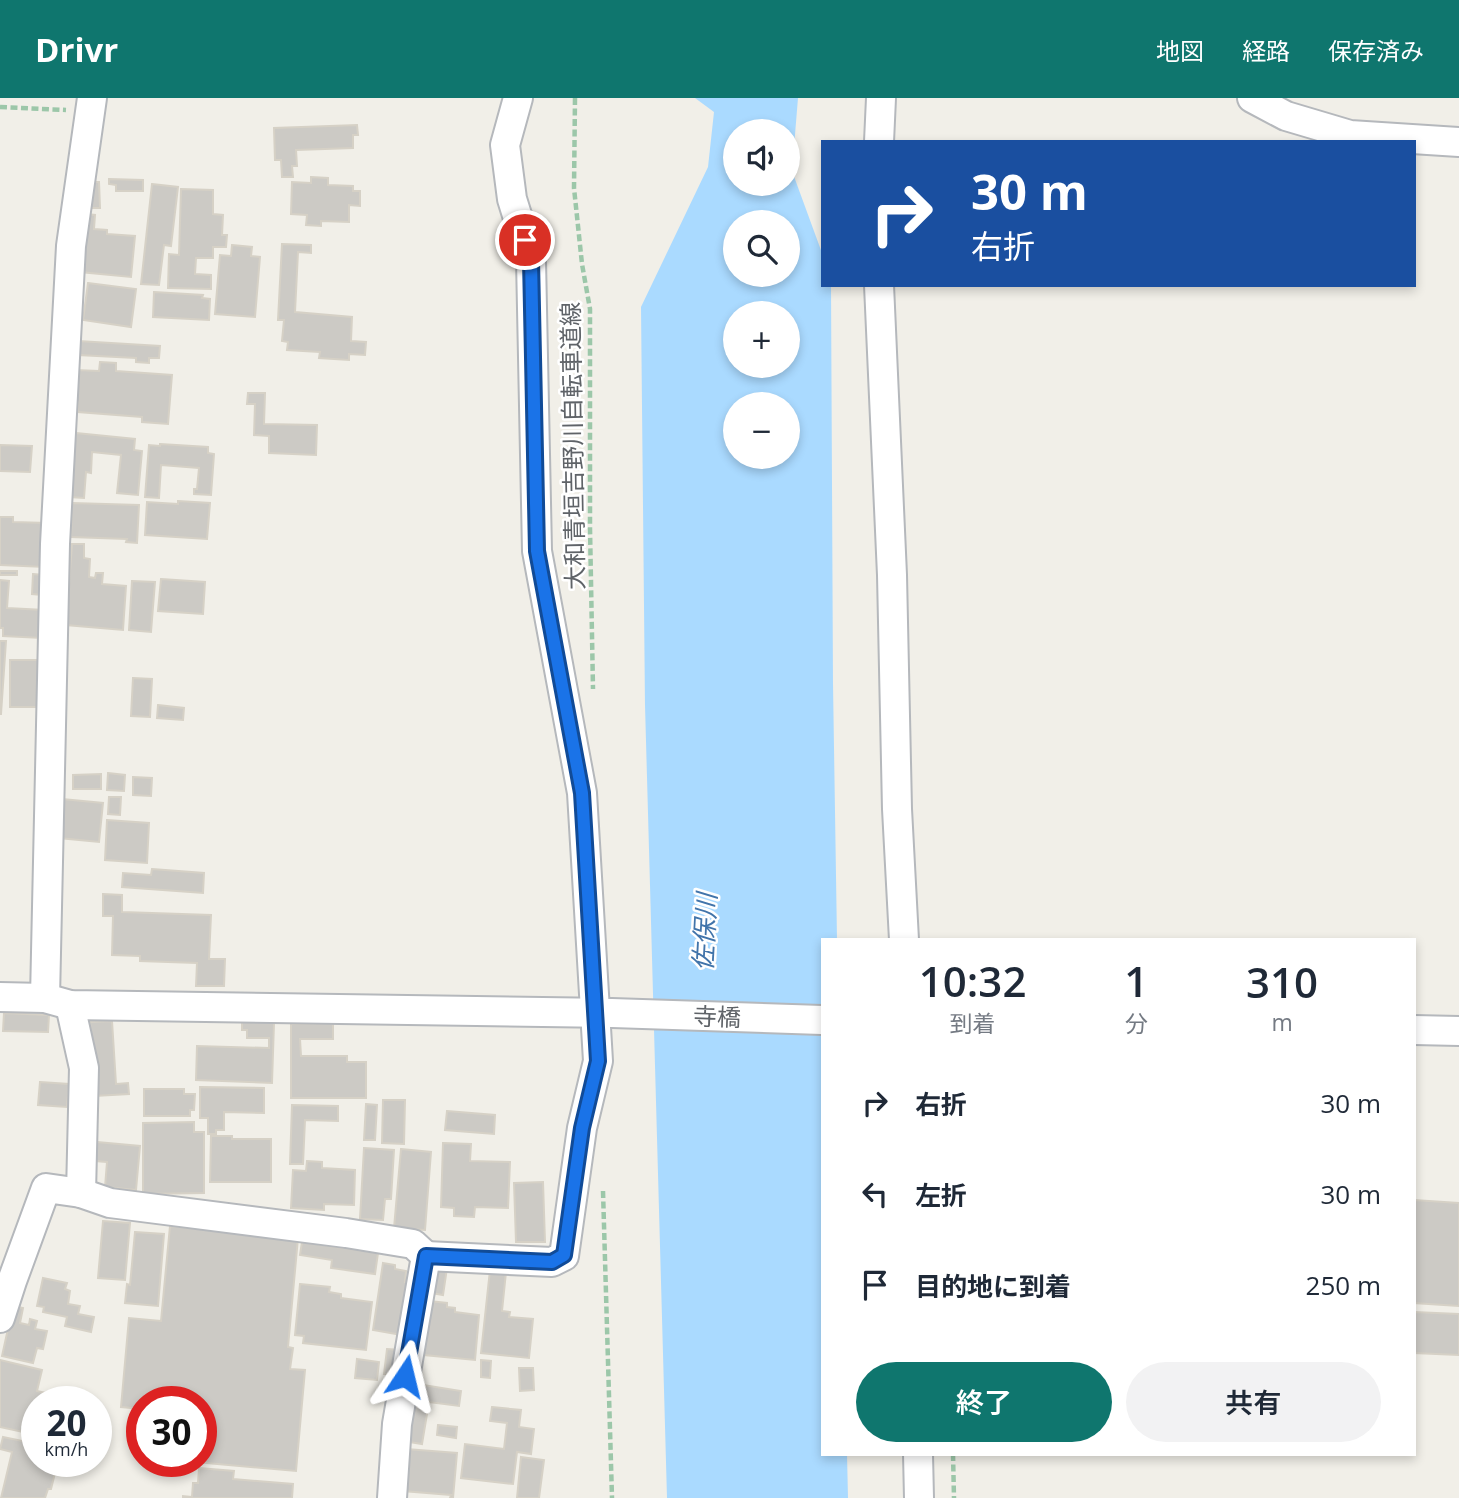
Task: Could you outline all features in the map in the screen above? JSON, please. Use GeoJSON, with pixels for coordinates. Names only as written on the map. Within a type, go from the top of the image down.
{"type":"FeatureCollection","features":[{"type":"Feature","properties":{"kind":"street"},"geometry":{"type":"LineString","coordinates":[[0,1318],[46,1188],[81,1193],[110,1203],[413,1244],[426,1256],[552,1262],[564,1255],[582,1128],[598,1061],[603,1013],[582,793],[537,551],[531,260],[512,199],[505,145],[518,98]]}},
{"type":"Feature","properties":{"kind":"street"},"geometry":{"type":"LineString","coordinates":[[879,140],[881,98]]}},
{"type":"Feature","properties":{"kind":"street"},"geometry":{"type":"LineString","coordinates":[[1252,98],[1286,116],[1350,135],[1459,142]]}},
{"type":"Feature","properties":{"kind":"street"},"geometry":{"type":"LineString","coordinates":[[81,1193],[84,1068],[58,1002],[57,516],[71,246],[92,105]]}},
{"type":"Feature","properties":{"kind":"street"},"geometry":{"type":"LineString","coordinates":[[878,287],[904,938]]}},
{"type":"Feature","properties":{"kind":"street","name":"寺橋"},"geometry":{"type":"LineString","coordinates":[[0,997],[58,1002],[821,1020]]}},
{"type":"Feature","properties":{"kind":"street"},"geometry":{"type":"LineString","coordinates":[[1416,1030],[1459,1031]]}},
{"type":"Feature","properties":{"kind":"street"},"geometry":{"type":"LineString","coordinates":[[392,1498],[397,1424],[426,1256]]}},
{"type":"Feature","properties":{"kind":"street"},"geometry":{"type":"LineString","coordinates":[[918,1456],[919,1498]]}},
{"type":"Feature","properties":{"kind":"path","name":"大和青垣吉野川自転車道線"},"geometry":{"type":"LineString","coordinates":[[575,98],[574,188],[590,309],[593,691]]}},
{"type":"Feature","properties":{"kind":"path"},"geometry":{"type":"LineString","coordinates":[[0,107],[92,105]]}},
{"type":"Feature","properties":{"kind":"path"},"geometry":{"type":"LineString","coordinates":[[603,1178],[612,1498]]}},
{"type":"Feature","properties":{"kind":"path"},"geometry":{"type":"LineString","coordinates":[[953,1456],[954,1498]]}},
{"type":"Feature","properties":{"kind":"water","name":"佐保川"},"geometry":{"type":"Polygon","coordinates":[[[695,98],[798,98],[796,119],[723,119],[723,196],[800,196],[800,193],[821,250],[821,287],[831,287],[837,938],[821,938],[821,1456],[847,1456],[848,1498],[667,1498],[645,705],[641,307],[708,167],[714,112],[695,98]]]}},
{"type":"Feature","properties":{"kind":"building"},"geometry":{"type":"Polygon","coordinates":[[[357,125],[358,135],[353,135],[353,148],[296,150],[297,166],[292,166],[293,177],[282,177],[281,160],[275,160],[274,128],[357,125]]]}},
{"type":"Feature","properties":{"kind":"building"},"geometry":{"type":"Polygon","coordinates":[[[311,177],[328,178],[328,185],[353,186],[353,191],[360,191],[360,206],[349,205],[349,222],[321,221],[321,226],[306,225],[307,215],[291,214],[292,182],[311,183],[311,177]]]}},
{"type":"Feature","properties":{"kind":"building"},"geometry":{"type":"Polygon","coordinates":[[[109,179],[143,180],[143,191],[116,191],[116,185],[109,184],[109,179]]]}},
{"type":"Feature","properties":{"kind":"building"},"geometry":{"type":"Polygon","coordinates":[[[87,182],[99,182],[100,208],[87,208],[87,182]]]}},
{"type":"Feature","properties":{"kind":"building"},"geometry":{"type":"Polygon","coordinates":[[[152,184],[178,187],[171,246],[164,245],[159,285],[141,284],[152,184]]]}},
{"type":"Feature","properties":{"kind":"building"},"geometry":{"type":"Polygon","coordinates":[[[181,189],[213,190],[213,214],[223,215],[222,235],[227,235],[226,247],[213,247],[213,258],[196,258],[195,274],[211,275],[211,289],[168,288],[169,254],[179,255],[181,189]]]}},
{"type":"Feature","properties":{"kind":"building"},"geometry":{"type":"Polygon","coordinates":[[[86,214],[95,215],[94,229],[107,230],[107,234],[135,236],[131,277],[80,272],[86,214]]]}},
{"type":"Feature","properties":{"kind":"building"},"geometry":{"type":"Polygon","coordinates":[[[282,244],[311,245],[311,253],[298,252],[295,312],[352,317],[351,341],[366,342],[365,355],[349,354],[349,360],[319,358],[320,352],[287,350],[288,342],[282,341],[284,320],[278,320],[282,244]]]}},
{"type":"Feature","properties":{"kind":"building"},"geometry":{"type":"Polygon","coordinates":[[[232,245],[252,247],[251,256],[260,257],[255,317],[215,314],[220,255],[231,256],[232,245]]]}},
{"type":"Feature","properties":{"kind":"building"},"geometry":{"type":"Polygon","coordinates":[[[88,283],[136,289],[131,327],[83,320],[88,283]]]}},
{"type":"Feature","properties":{"kind":"building"},"geometry":{"type":"Polygon","coordinates":[[[154,292],[203,295],[202,298],[210,299],[209,320],[153,317],[154,292]]]}},
{"type":"Feature","properties":{"kind":"building"},"geometry":{"type":"Polygon","coordinates":[[[78,341],[160,346],[159,358],[149,358],[149,363],[136,362],[136,358],[78,355],[78,341]]]}},
{"type":"Feature","properties":{"kind":"building"},"geometry":{"type":"Polygon","coordinates":[[[100,362],[116,363],[116,371],[172,375],[168,424],[142,422],[142,417],[78,412],[78,402],[74,401],[76,370],[99,371],[100,362]]]}},
{"type":"Feature","properties":{"kind":"building"},"geometry":{"type":"Polygon","coordinates":[[[248,393],[265,393],[264,424],[317,425],[316,455],[269,453],[269,436],[254,435],[255,404],[247,404],[248,393]]]}},
{"type":"Feature","properties":{"kind":"building"},"geometry":{"type":"Polygon","coordinates":[[[76,433],[135,439],[134,450],[142,451],[138,495],[117,493],[121,455],[92,452],[91,473],[86,472],[84,498],[69,497],[76,433]]]}},
{"type":"Feature","properties":{"kind":"building"},"geometry":{"type":"Polygon","coordinates":[[[0,445],[32,446],[30,472],[0,471],[0,445]]]}},
{"type":"Feature","properties":{"kind":"building"},"geometry":{"type":"Polygon","coordinates":[[[149,445],[208,447],[208,453],[214,454],[211,495],[194,494],[199,468],[161,465],[159,498],[145,497],[149,445]]]}},
{"type":"Feature","properties":{"kind":"building"},"geometry":{"type":"Polygon","coordinates":[[[178,501],[210,503],[207,539],[145,535],[147,502],[178,504],[178,501]]]}},
{"type":"Feature","properties":{"kind":"building"},"geometry":{"type":"Polygon","coordinates":[[[72,503],[139,505],[137,543],[126,542],[127,539],[71,537],[72,503]]]}},
{"type":"Feature","properties":{"kind":"building"},"geometry":{"type":"Polygon","coordinates":[[[0,517],[13,517],[13,522],[47,523],[45,567],[0,565],[0,517]]]}},
{"type":"Feature","properties":{"kind":"building"},"geometry":{"type":"Polygon","coordinates":[[[72,544],[84,544],[84,558],[90,559],[89,577],[95,578],[96,573],[103,573],[102,584],[126,586],[123,630],[66,625],[72,544]]]}},
{"type":"Feature","properties":{"kind":"building"},"geometry":{"type":"Polygon","coordinates":[[[0,571],[17,571],[17,575],[0,575],[0,571]]]}},
{"type":"Feature","properties":{"kind":"building"},"geometry":{"type":"Polygon","coordinates":[[[33,574],[43,575],[42,595],[32,594],[33,574]]]}},
{"type":"Feature","properties":{"kind":"building"},"geometry":{"type":"Polygon","coordinates":[[[161,579],[205,582],[203,614],[158,611],[161,579]]]}},
{"type":"Feature","properties":{"kind":"building"},"geometry":{"type":"Polygon","coordinates":[[[0,580],[9,581],[7,608],[44,610],[42,638],[3,636],[3,628],[0,628],[0,580]]]}},
{"type":"Feature","properties":{"kind":"building"},"geometry":{"type":"Polygon","coordinates":[[[132,581],[155,582],[151,632],[129,630],[132,581]]]}},
{"type":"Feature","properties":{"kind":"building"},"geometry":{"type":"Polygon","coordinates":[[[0,641],[6,641],[1,714],[0,714],[0,641]]]}},
{"type":"Feature","properties":{"kind":"building"},"geometry":{"type":"Polygon","coordinates":[[[10,660],[39,660],[39,707],[10,707],[10,660]]]}},
{"type":"Feature","properties":{"kind":"building"},"geometry":{"type":"Polygon","coordinates":[[[133,678],[152,679],[150,717],[131,716],[133,678]]]}},
{"type":"Feature","properties":{"kind":"building"},"geometry":{"type":"Polygon","coordinates":[[[158,705],[184,708],[183,720],[157,718],[158,705]]]}},
{"type":"Feature","properties":{"kind":"building"},"geometry":{"type":"Polygon","coordinates":[[[108,773],[125,775],[124,791],[107,790],[108,773]]]}},
{"type":"Feature","properties":{"kind":"building"},"geometry":{"type":"Polygon","coordinates":[[[101,774],[101,789],[73,789],[73,775],[101,774]]]}},
{"type":"Feature","properties":{"kind":"building"},"geometry":{"type":"Polygon","coordinates":[[[133,777],[152,778],[151,796],[133,795],[133,777]]]}},
{"type":"Feature","properties":{"kind":"building"},"geometry":{"type":"Polygon","coordinates":[[[109,797],[121,797],[120,815],[108,814],[109,797]]]}},
{"type":"Feature","properties":{"kind":"building"},"geometry":{"type":"Polygon","coordinates":[[[62,799],[103,803],[99,842],[59,838],[62,799]]]}},
{"type":"Feature","properties":{"kind":"building"},"geometry":{"type":"Polygon","coordinates":[[[107,820],[149,823],[147,863],[105,860],[107,820]]]}},
{"type":"Feature","properties":{"kind":"building"},"geometry":{"type":"Polygon","coordinates":[[[152,869],[204,873],[203,893],[122,887],[123,873],[151,875],[152,869]]]}},
{"type":"Feature","properties":{"kind":"building"},"geometry":{"type":"Polygon","coordinates":[[[103,894],[122,895],[122,912],[211,915],[209,959],[225,959],[224,986],[196,986],[197,963],[140,961],[140,956],[112,955],[113,916],[103,916],[103,894]]]}},
{"type":"Feature","properties":{"kind":"building"},"geometry":{"type":"Polygon","coordinates":[[[4,1013],[49,1015],[48,1032],[3,1031],[4,1013]]]}},
{"type":"Feature","properties":{"kind":"building"},"geometry":{"type":"Polygon","coordinates":[[[112,1021],[116,1084],[128,1083],[129,1094],[95,1096],[90,1022],[112,1021]]]}},
{"type":"Feature","properties":{"kind":"building"},"geometry":{"type":"Polygon","coordinates":[[[242,1022],[274,1023],[272,1083],[196,1080],[197,1046],[269,1048],[269,1038],[247,1038],[247,1030],[242,1030],[242,1022]]]}},
{"type":"Feature","properties":{"kind":"building"},"geometry":{"type":"Polygon","coordinates":[[[291,1024],[333,1024],[333,1039],[300,1039],[301,1056],[347,1056],[347,1062],[366,1062],[366,1098],[291,1098],[291,1024]]]}},
{"type":"Feature","properties":{"kind":"building"},"geometry":{"type":"Polygon","coordinates":[[[40,1082],[69,1084],[67,1107],[38,1105],[40,1082]]]}},
{"type":"Feature","properties":{"kind":"building"},"geometry":{"type":"Polygon","coordinates":[[[200,1087],[264,1088],[264,1113],[224,1112],[224,1130],[208,1134],[208,1118],[200,1118],[200,1087]]]}},
{"type":"Feature","properties":{"kind":"building"},"geometry":{"type":"Polygon","coordinates":[[[144,1089],[184,1089],[184,1094],[195,1094],[194,1110],[190,1110],[190,1116],[144,1116],[144,1089]]]}},
{"type":"Feature","properties":{"kind":"building"},"geometry":{"type":"Polygon","coordinates":[[[383,1100],[405,1100],[404,1144],[382,1143],[383,1100]]]}},
{"type":"Feature","properties":{"kind":"building"},"geometry":{"type":"Polygon","coordinates":[[[366,1104],[377,1105],[375,1140],[364,1140],[366,1104]]]}},
{"type":"Feature","properties":{"kind":"building"},"geometry":{"type":"Polygon","coordinates":[[[292,1105],[338,1106],[338,1121],[305,1120],[303,1164],[290,1164],[292,1105]]]}},
{"type":"Feature","properties":{"kind":"building"},"geometry":{"type":"Polygon","coordinates":[[[447,1111],[495,1115],[494,1134],[445,1130],[447,1111]]]}},
{"type":"Feature","properties":{"kind":"building"},"geometry":{"type":"Polygon","coordinates":[[[194,1122],[194,1132],[204,1132],[204,1193],[143,1194],[143,1123],[194,1122]]]}},
{"type":"Feature","properties":{"kind":"building"},"geometry":{"type":"Polygon","coordinates":[[[211,1136],[271,1139],[271,1182],[210,1182],[211,1136]]]}},
{"type":"Feature","properties":{"kind":"building"},"geometry":{"type":"Polygon","coordinates":[[[97,1142],[140,1146],[136,1190],[105,1187],[107,1162],[95,1161],[97,1142]]]}},
{"type":"Feature","properties":{"kind":"building"},"geometry":{"type":"Polygon","coordinates":[[[443,1143],[471,1144],[470,1161],[510,1162],[508,1208],[475,1207],[474,1217],[454,1216],[454,1208],[441,1207],[443,1143]]]}},
{"type":"Feature","properties":{"kind":"building"},"geometry":{"type":"Polygon","coordinates":[[[364,1148],[394,1150],[391,1199],[385,1199],[383,1220],[360,1219],[364,1148]]]}},
{"type":"Feature","properties":{"kind":"building"},"geometry":{"type":"Polygon","coordinates":[[[401,1149],[431,1152],[425,1230],[394,1228],[401,1149]]]}},
{"type":"Feature","properties":{"kind":"building"},"geometry":{"type":"Polygon","coordinates":[[[307,1161],[322,1162],[322,1168],[355,1170],[354,1205],[324,1204],[324,1210],[291,1208],[293,1170],[306,1171],[307,1161]]]}},
{"type":"Feature","properties":{"kind":"building"},"geometry":{"type":"Polygon","coordinates":[[[543,1182],[545,1242],[516,1242],[514,1183],[543,1182]]]}},
{"type":"Feature","properties":{"kind":"building"},"geometry":{"type":"Polygon","coordinates":[[[1416,1200],[1459,1203],[1459,1306],[1416,1303],[1416,1200]]]}},
{"type":"Feature","properties":{"kind":"building"},"geometry":{"type":"Polygon","coordinates":[[[103,1221],[130,1223],[125,1280],[98,1278],[103,1221]]]}},
{"type":"Feature","properties":{"kind":"building"},"geometry":{"type":"Polygon","coordinates":[[[170,1226],[298,1238],[288,1347],[293,1348],[290,1369],[305,1370],[296,1471],[217,1464],[217,1386],[126,1386],[126,1407],[121,1407],[129,1318],[161,1321],[170,1226]]]}},
{"type":"Feature","properties":{"kind":"building"},"geometry":{"type":"Polygon","coordinates":[[[135,1232],[164,1234],[158,1306],[125,1303],[127,1284],[130,1285],[135,1232]]]}},
{"type":"Feature","properties":{"kind":"building"},"geometry":{"type":"Polygon","coordinates":[[[302,1242],[378,1253],[375,1274],[331,1268],[332,1260],[300,1255],[302,1242]]]}},
{"type":"Feature","properties":{"kind":"building"},"geometry":{"type":"Polygon","coordinates":[[[383,1263],[406,1271],[405,1282],[410,1282],[402,1335],[373,1330],[383,1263]]]}},
{"type":"Feature","properties":{"kind":"building"},"geometry":{"type":"Polygon","coordinates":[[[435,1266],[447,1268],[443,1295],[431,1293],[435,1266]]]}},
{"type":"Feature","properties":{"kind":"building"},"geometry":{"type":"Polygon","coordinates":[[[490,1270],[506,1272],[502,1311],[510,1312],[509,1317],[533,1319],[529,1358],[481,1353],[490,1270]]]}},
{"type":"Feature","properties":{"kind":"building"},"geometry":{"type":"Polygon","coordinates":[[[43,1278],[67,1283],[65,1289],[70,1291],[68,1304],[80,1306],[78,1314],[94,1317],[91,1332],[65,1326],[67,1317],[43,1312],[44,1307],[37,1306],[43,1278]]]}},
{"type":"Feature","properties":{"kind":"building"},"geometry":{"type":"Polygon","coordinates":[[[300,1284],[330,1287],[329,1292],[341,1294],[341,1298],[372,1302],[366,1350],[303,1343],[304,1336],[295,1335],[300,1284]]]}},
{"type":"Feature","properties":{"kind":"building"},"geometry":{"type":"Polygon","coordinates":[[[429,1301],[447,1303],[447,1307],[455,1308],[455,1312],[479,1315],[475,1360],[424,1355],[429,1301]]]}},
{"type":"Feature","properties":{"kind":"building"},"geometry":{"type":"Polygon","coordinates":[[[13,1306],[23,1308],[20,1323],[29,1325],[30,1319],[37,1321],[35,1329],[47,1331],[43,1349],[37,1348],[33,1363],[2,1356],[13,1306]]]}},
{"type":"Feature","properties":{"kind":"building"},"geometry":{"type":"Polygon","coordinates":[[[1416,1312],[1459,1314],[1459,1355],[1416,1353],[1416,1312]]]}},
{"type":"Feature","properties":{"kind":"building"},"geometry":{"type":"Polygon","coordinates":[[[387,1349],[400,1350],[396,1385],[387,1384],[388,1374],[384,1374],[387,1349]]]}},
{"type":"Feature","properties":{"kind":"building"},"geometry":{"type":"Polygon","coordinates":[[[357,1359],[379,1362],[377,1380],[355,1378],[357,1359]]]}},
{"type":"Feature","properties":{"kind":"building"},"geometry":{"type":"Polygon","coordinates":[[[0,1360],[42,1370],[38,1386],[21,1386],[21,1432],[0,1427],[0,1360]]]}},
{"type":"Feature","properties":{"kind":"building"},"geometry":{"type":"Polygon","coordinates":[[[481,1360],[491,1361],[490,1378],[481,1377],[481,1360]]]}},
{"type":"Feature","properties":{"kind":"building"},"geometry":{"type":"Polygon","coordinates":[[[519,1368],[533,1368],[534,1390],[520,1391],[519,1368]]]}},
{"type":"Feature","properties":{"kind":"building"},"geometry":{"type":"Polygon","coordinates":[[[417,1384],[461,1391],[459,1406],[429,1402],[422,1444],[409,1442],[417,1384]]]}},
{"type":"Feature","properties":{"kind":"building"},"geometry":{"type":"Polygon","coordinates":[[[492,1407],[521,1410],[519,1427],[534,1429],[531,1454],[517,1452],[513,1484],[461,1478],[465,1444],[504,1449],[507,1423],[490,1421],[492,1407]]]}},
{"type":"Feature","properties":{"kind":"building"},"geometry":{"type":"Polygon","coordinates":[[[438,1425],[457,1427],[456,1438],[437,1435],[438,1425]]]}},
{"type":"Feature","properties":{"kind":"building"},"geometry":{"type":"Polygon","coordinates":[[[3,1437],[21,1441],[21,1477],[54,1477],[45,1498],[1,1498],[12,1452],[0,1449],[3,1437]]]}},
{"type":"Feature","properties":{"kind":"building"},"geometry":{"type":"Polygon","coordinates":[[[406,1449],[457,1453],[453,1498],[450,1498],[451,1495],[403,1491],[406,1449]]]}},
{"type":"Feature","properties":{"kind":"building"},"geometry":{"type":"Polygon","coordinates":[[[521,1457],[544,1460],[539,1498],[517,1498],[521,1457]]]}},
{"type":"Feature","properties":{"kind":"building"},"geometry":{"type":"Polygon","coordinates":[[[217,1470],[234,1471],[233,1479],[293,1484],[292,1498],[183,1498],[192,1497],[193,1483],[198,1483],[198,1477],[217,1477],[217,1470]]]}},
{"type":"Feature","properties":{"kind":"route"},"geometry":{"type":"LineString","coordinates":[[405,1376],[426,1256],[552,1262],[564,1255],[582,1128],[598,1061],[582,793],[537,551],[531,260],[525,240]]}}]}
